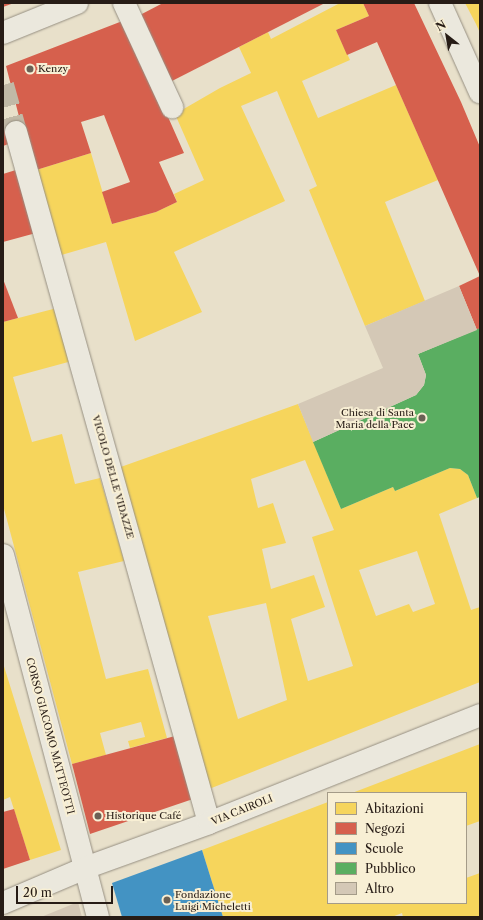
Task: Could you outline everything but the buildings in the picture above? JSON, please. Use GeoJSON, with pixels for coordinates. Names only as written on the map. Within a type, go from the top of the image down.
{"type":"FeatureCollection","features":[{"type":"Feature","properties":{"kind":"street"},"geometry":{"type":"LineString","coordinates":[[3,33],[77,3]]}},
{"type":"Feature","properties":{"kind":"street"},"geometry":{"type":"LineString","coordinates":[[124,3],[172,107]]}},
{"type":"Feature","properties":{"kind":"street"},"geometry":{"type":"LineString","coordinates":[[440,3],[480,92]]}},
{"type":"Feature","properties":{"kind":"street","name":"VICOLO DELLE VIDAZZE"},"geometry":{"type":"LineString","coordinates":[[16,132],[209,823]]}},
{"type":"Feature","properties":{"kind":"street","name":"CORSO GIACOMO MATTEOTTI"},"geometry":{"type":"LineString","coordinates":[[3,555],[98,917]]}},
{"type":"Feature","properties":{"kind":"street","name":"VIA CAIROLI"},"geometry":{"type":"LineString","coordinates":[[3,903],[85,868],[209,823],[480,715]]}},
{"type":"Feature","properties":{"kind":"tunnel"},"geometry":{"type":"LineString","coordinates":[[3,85],[16,132]]}},
{"type":"Feature","properties":{"kind":"place","name":"Kenzy"},"geometry":{"type":"Point","coordinates":[30,69]}},
{"type":"Feature","properties":{"kind":"place","name":"Chiesa di Santa Maria della Pace"},"geometry":{"type":"Point","coordinates":[422,418]}},
{"type":"Feature","properties":{"kind":"place","name":"Historique Café"},"geometry":{"type":"Point","coordinates":[98,816]}},
{"type":"Feature","properties":{"kind":"place","name":"Fondazione Luigi Micheletti"},"geometry":{"type":"Point","coordinates":[167,900]}}]}
